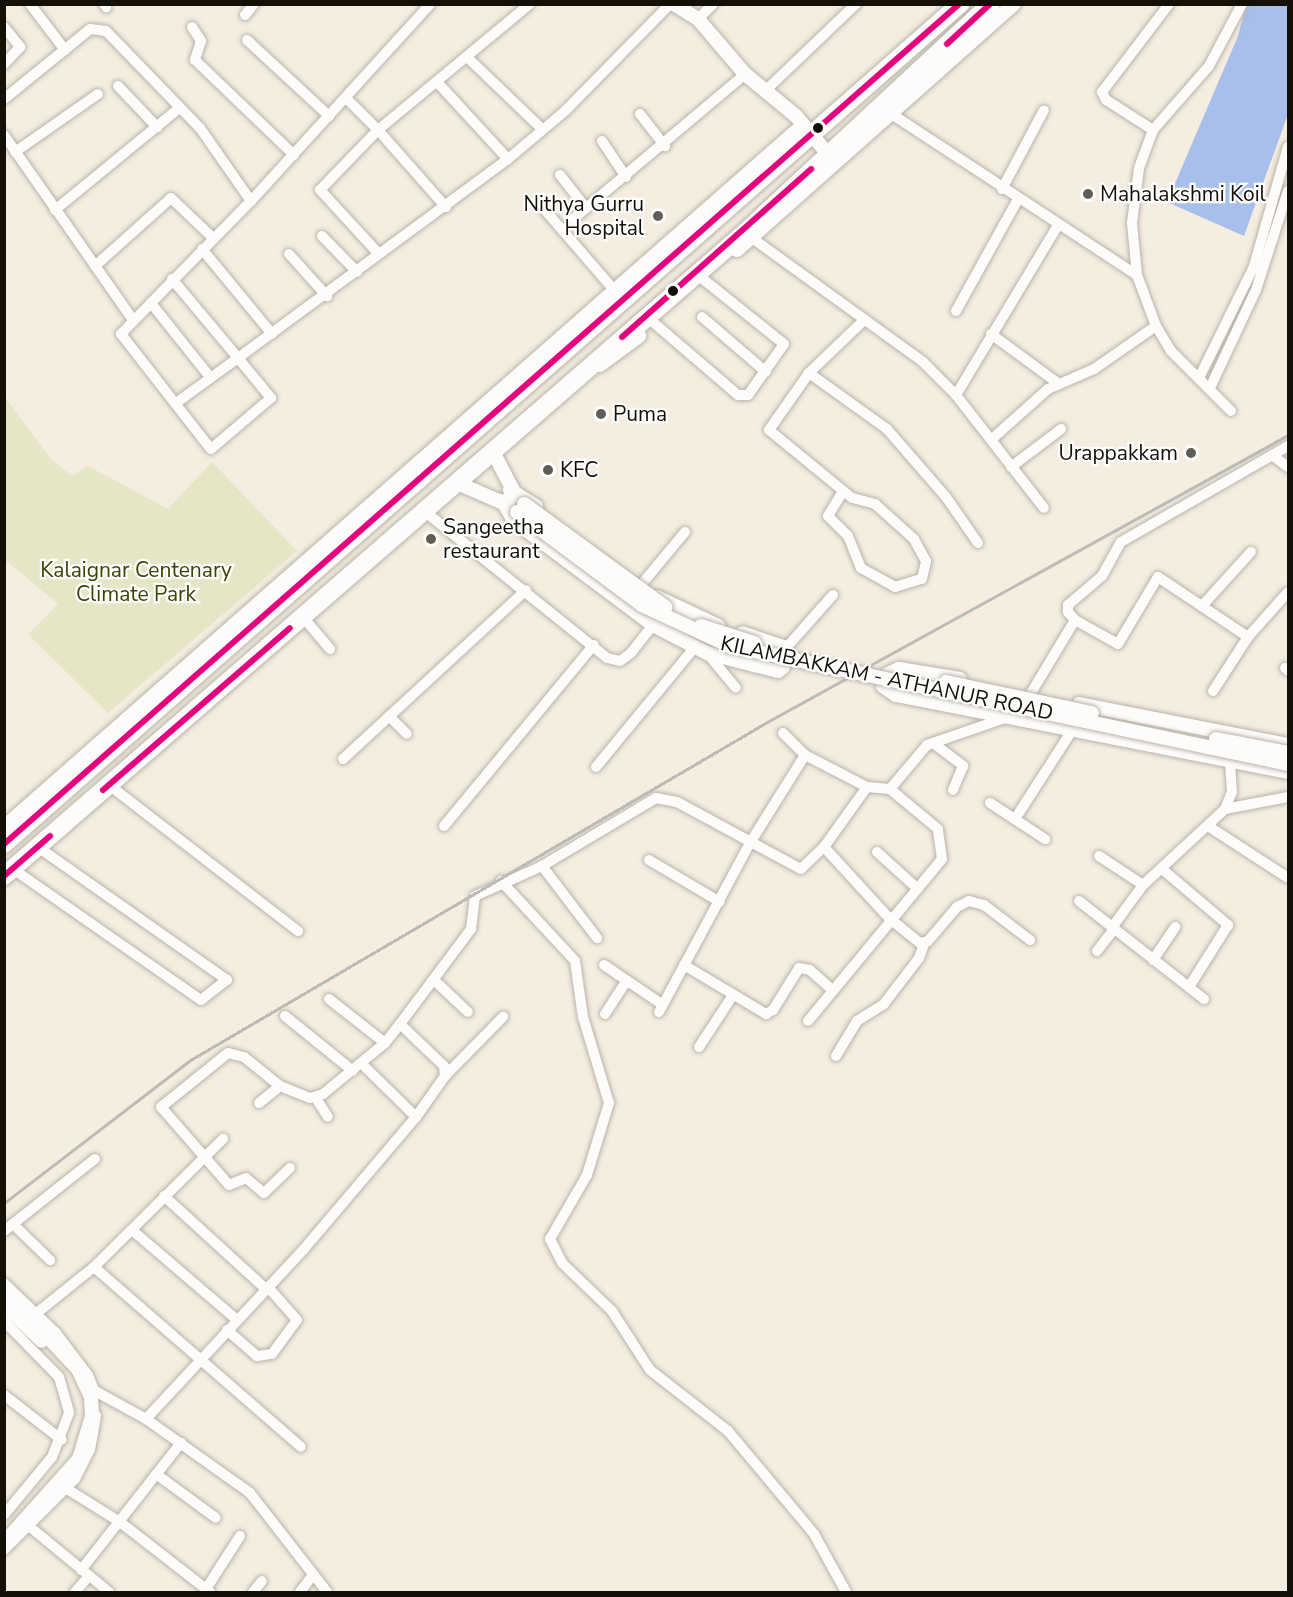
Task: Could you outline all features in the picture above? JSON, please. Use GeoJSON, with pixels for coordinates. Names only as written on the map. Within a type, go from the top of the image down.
{"type":"FeatureCollection","features":[{"type":"Feature","properties":{"kind":"highway"},"geometry":{"type":"LineString","coordinates":[[4,844],[807,131],[960,4]]}},
{"type":"Feature","properties":{"kind":"highway"},"geometry":{"type":"LineString","coordinates":[[9,872],[303,617],[517,426],[742,235],[827,153],[886,110],[991,4]]}},
{"type":"Feature","properties":{"kind":"street"},"geometry":{"type":"LineString","coordinates":[[30,4],[65,50]]}},
{"type":"Feature","properties":{"kind":"street"},"geometry":{"type":"LineString","coordinates":[[245,15],[254,4]]}},
{"type":"Feature","properties":{"kind":"street"},"geometry":{"type":"LineString","coordinates":[[172,279],[271,398],[210,449],[121,334],[172,279],[251,201],[430,4]]}},
{"type":"Feature","properties":{"kind":"street"},"geometry":{"type":"LineString","coordinates":[[378,253],[320,190],[378,130],[438,84],[530,4]]}},
{"type":"Feature","properties":{"kind":"street"},"geometry":{"type":"LineString","coordinates":[[176,403],[327,296],[378,253],[446,207],[508,159],[672,4],[698,19],[745,74],[807,131],[827,153]]}},
{"type":"Feature","properties":{"kind":"street"},"geometry":{"type":"LineString","coordinates":[[698,19],[713,4]]}},
{"type":"Feature","properties":{"kind":"street"},"geometry":{"type":"LineString","coordinates":[[765,91],[856,4]]}},
{"type":"Feature","properties":{"kind":"street"},"geometry":{"type":"LineString","coordinates":[[575,377],[618,356],[752,238],[886,110],[1014,4]]}},
{"type":"Feature","properties":{"kind":"street"},"geometry":{"type":"LineString","coordinates":[[1153,130],[1106,100],[1102,92],[1169,4]]}},
{"type":"Feature","properties":{"kind":"street"},"geometry":{"type":"LineString","coordinates":[[1231,411],[1171,351],[1156,326],[1137,275],[1132,223],[1139,168],[1153,130],[1209,66],[1242,4]]}},
{"type":"Feature","properties":{"kind":"street"},"geometry":{"type":"LineString","coordinates":[[4,27],[20,47],[4,64]]}},
{"type":"Feature","properties":{"kind":"street"},"geometry":{"type":"LineString","coordinates":[[192,27],[201,41],[195,60],[294,155]]}},
{"type":"Feature","properties":{"kind":"street"},"geometry":{"type":"LineString","coordinates":[[4,99],[90,29],[106,31],[211,141],[251,201]]}},
{"type":"Feature","properties":{"kind":"street"},"geometry":{"type":"LineString","coordinates":[[247,40],[329,116]]}},
{"type":"Feature","properties":{"kind":"street"},"geometry":{"type":"LineString","coordinates":[[469,58],[542,129]]}},
{"type":"Feature","properties":{"kind":"street"},"geometry":{"type":"LineString","coordinates":[[573,219],[665,146],[745,74]]}},
{"type":"Feature","properties":{"kind":"street"},"geometry":{"type":"LineString","coordinates":[[438,84],[508,159]]}},
{"type":"Feature","properties":{"kind":"street"},"geometry":{"type":"LineString","coordinates":[[118,86],[157,127]]}},
{"type":"Feature","properties":{"kind":"street"},"geometry":{"type":"LineString","coordinates":[[15,152],[98,94]]}},
{"type":"Feature","properties":{"kind":"street"},"geometry":{"type":"LineString","coordinates":[[346,98],[378,130],[446,207]]}},
{"type":"Feature","properties":{"kind":"street"},"geometry":{"type":"LineString","coordinates":[[55,210],[179,108]]}},
{"type":"Feature","properties":{"kind":"street"},"geometry":{"type":"LineString","coordinates":[[886,110],[1002,189],[1137,275]]}},
{"type":"Feature","properties":{"kind":"street"},"geometry":{"type":"LineString","coordinates":[[1002,189],[1044,110]]}},
{"type":"Feature","properties":{"kind":"street"},"geometry":{"type":"LineString","coordinates":[[640,114],[665,146]]}},
{"type":"Feature","properties":{"kind":"street"},"geometry":{"type":"LineString","coordinates":[[4,827],[615,291],[807,131]]}},
{"type":"Feature","properties":{"kind":"street"},"geometry":{"type":"LineString","coordinates":[[4,135],[133,320]]}},
{"type":"Feature","properties":{"kind":"street"},"geometry":{"type":"LineString","coordinates":[[602,141],[626,177]]}},
{"type":"Feature","properties":{"kind":"street"},"geometry":{"type":"LineString","coordinates":[[1199,378],[1227,330],[1268,224],[1288,147]]}},
{"type":"Feature","properties":{"kind":"street"},"geometry":{"type":"LineString","coordinates":[[560,175],[586,208]]}},
{"type":"Feature","properties":{"kind":"street"},"geometry":{"type":"LineString","coordinates":[[1210,388],[1284,230],[1288,191]]}},
{"type":"Feature","properties":{"kind":"street"},"geometry":{"type":"LineString","coordinates":[[95,266],[171,198],[213,239]]}},
{"type":"Feature","properties":{"kind":"street"},"geometry":{"type":"LineString","coordinates":[[956,311],[1018,199]]}},
{"type":"Feature","properties":{"kind":"street"},"geometry":{"type":"LineString","coordinates":[[545,210],[615,291]]}},
{"type":"Feature","properties":{"kind":"street"},"geometry":{"type":"LineString","coordinates":[[1268,224],[1284,230]]}},
{"type":"Feature","properties":{"kind":"street"},"geometry":{"type":"LineString","coordinates":[[956,395],[1058,225]]}},
{"type":"Feature","properties":{"kind":"street"},"geometry":{"type":"LineString","coordinates":[[322,236],[357,272]]}},
{"type":"Feature","properties":{"kind":"street"},"geometry":{"type":"LineString","coordinates":[[752,238],[923,362],[956,395],[1044,508]]}},
{"type":"Feature","properties":{"kind":"street"},"geometry":{"type":"LineString","coordinates":[[202,249],[272,334]]}},
{"type":"Feature","properties":{"kind":"street"},"geometry":{"type":"LineString","coordinates":[[289,254],[327,296]]}},
{"type":"Feature","properties":{"kind":"street"},"geometry":{"type":"LineString","coordinates":[[654,323],[738,395],[748,395],[784,344],[703,279]]}},
{"type":"Feature","properties":{"kind":"street"},"geometry":{"type":"LineString","coordinates":[[151,303],[210,377]]}},
{"type":"Feature","properties":{"kind":"street"},"geometry":{"type":"LineString","coordinates":[[702,317],[766,372]]}},
{"type":"Feature","properties":{"kind":"street"},"geometry":{"type":"LineString","coordinates":[[843,491],[828,516],[848,536],[861,568],[895,587],[922,579],[926,561],[914,539],[875,504],[843,491],[769,430],[809,373],[864,320]]}},
{"type":"Feature","properties":{"kind":"street"},"geometry":{"type":"LineString","coordinates":[[992,439],[1059,384],[1094,369],[1156,326]]}},
{"type":"Feature","properties":{"kind":"street"},"geometry":{"type":"LineString","coordinates":[[991,334],[1059,384]]}},
{"type":"Feature","properties":{"kind":"street"},"geometry":{"type":"LineString","coordinates":[[809,373],[887,429],[946,497],[978,543]]}},
{"type":"Feature","properties":{"kind":"street"},"geometry":{"type":"LineString","coordinates":[[1011,467],[1061,429]]}},
{"type":"Feature","properties":{"kind":"street"},"geometry":{"type":"LineString","coordinates":[[1248,637],[1158,576],[1118,644],[1075,620],[1068,605],[1102,576],[1125,538],[1288,446]]}},
{"type":"Feature","properties":{"kind":"street","name":"KILAMBAKKAM - ATHANUR ROAD"},"geometry":{"type":"LineString","coordinates":[[492,450],[507,495],[521,508],[642,605],[730,646],[1288,764]]}},
{"type":"Feature","properties":{"kind":"street"},"geometry":{"type":"LineString","coordinates":[[1272,455],[1288,467]]}},
{"type":"Feature","properties":{"kind":"street","name":"KILAMBAKKAM - ATHANUR ROAD"},"geometry":{"type":"LineString","coordinates":[[455,482],[507,495]]}},
{"type":"Feature","properties":{"kind":"street"},"geometry":{"type":"LineString","coordinates":[[507,495],[641,585],[703,621],[786,648]]}},
{"type":"Feature","properties":{"kind":"street"},"geometry":{"type":"LineString","coordinates":[[507,495],[514,521],[653,625],[701,650],[778,671],[786,648],[833,595]]}},
{"type":"Feature","properties":{"kind":"street","name":"KILAMBAKKAM - ATHANUR ROAD"},"geometry":{"type":"LineString","coordinates":[[521,508],[642,593],[702,626],[736,638],[1288,753]]}},
{"type":"Feature","properties":{"kind":"street"},"geometry":{"type":"LineString","coordinates":[[423,510],[526,590],[607,658],[620,660],[653,625]]}},
{"type":"Feature","properties":{"kind":"street"},"geometry":{"type":"LineString","coordinates":[[641,585],[685,532]]}},
{"type":"Feature","properties":{"kind":"street"},"geometry":{"type":"LineString","coordinates":[[1202,606],[1251,552]]}},
{"type":"Feature","properties":{"kind":"street"},"geometry":{"type":"LineString","coordinates":[[343,759],[526,590]]}},
{"type":"Feature","properties":{"kind":"street"},"geometry":{"type":"LineString","coordinates":[[1213,691],[1248,637],[1288,592]]}},
{"type":"Feature","properties":{"kind":"street"},"geometry":{"type":"LineString","coordinates":[[303,617],[330,649]]}},
{"type":"Feature","properties":{"kind":"street"},"geometry":{"type":"LineString","coordinates":[[890,789],[933,743],[1009,717],[1033,696],[1075,620]]}},
{"type":"Feature","properties":{"kind":"street"},"geometry":{"type":"LineString","coordinates":[[444,826],[594,645]]}},
{"type":"Feature","properties":{"kind":"street"},"geometry":{"type":"LineString","coordinates":[[701,650],[736,687]]}},
{"type":"Feature","properties":{"kind":"street"},"geometry":{"type":"LineString","coordinates":[[596,767],[701,650]]}},
{"type":"Feature","properties":{"kind":"street"},"geometry":{"type":"LineString","coordinates":[[1288,745],[900,669],[884,680],[883,686],[896,695],[1288,772]]}},
{"type":"Feature","properties":{"kind":"street"},"geometry":{"type":"LineString","coordinates":[[389,716],[407,734]]}},
{"type":"Feature","properties":{"kind":"street"},"geometry":{"type":"LineString","coordinates":[[1015,819],[1073,729]]}},
{"type":"Feature","properties":{"kind":"street"},"geometry":{"type":"LineString","coordinates":[[783,734],[805,755],[867,787],[890,789],[930,820],[943,839],[942,859],[918,889],[889,918],[808,1021]]}},
{"type":"Feature","properties":{"kind":"street"},"geometry":{"type":"LineString","coordinates":[[933,743],[963,766],[954,790]]}},
{"type":"Feature","properties":{"kind":"street"},"geometry":{"type":"LineString","coordinates":[[604,964],[661,1009],[750,843],[805,755]]}},
{"type":"Feature","properties":{"kind":"street"},"geometry":{"type":"LineString","coordinates":[[1097,951],[1143,885],[1225,808],[1232,792],[1230,762]]}},
{"type":"Feature","properties":{"kind":"street"},"geometry":{"type":"LineString","coordinates":[[109,784],[298,931]]}},
{"type":"Feature","properties":{"kind":"street"},"geometry":{"type":"LineString","coordinates":[[316,1098],[386,1043],[435,981],[473,924],[472,900],[501,881],[542,866],[656,798],[677,802],[801,869],[824,847],[867,787]]}},
{"type":"Feature","properties":{"kind":"street"},"geometry":{"type":"LineString","coordinates":[[1225,808],[1288,797]]}},
{"type":"Feature","properties":{"kind":"street"},"geometry":{"type":"LineString","coordinates":[[990,803],[1045,839]]}},
{"type":"Feature","properties":{"kind":"street"},"geometry":{"type":"LineString","coordinates":[[1208,826],[1288,878]]}},
{"type":"Feature","properties":{"kind":"street"},"geometry":{"type":"LineString","coordinates":[[9,872],[201,1000],[227,980],[38,847]]}},
{"type":"Feature","properties":{"kind":"street"},"geometry":{"type":"LineString","coordinates":[[824,847],[889,918],[924,944]]}},
{"type":"Feature","properties":{"kind":"street"},"geometry":{"type":"LineString","coordinates":[[877,852],[918,889]]}},
{"type":"Feature","properties":{"kind":"street"},"geometry":{"type":"LineString","coordinates":[[1099,856],[1143,885]]}},
{"type":"Feature","properties":{"kind":"street"},"geometry":{"type":"LineString","coordinates":[[649,860],[720,902]]}},
{"type":"Feature","properties":{"kind":"street"},"geometry":{"type":"LineString","coordinates":[[542,866],[597,938]]}},
{"type":"Feature","properties":{"kind":"street"},"geometry":{"type":"LineString","coordinates":[[1162,869],[1228,925],[1189,987]]}},
{"type":"Feature","properties":{"kind":"street"},"geometry":{"type":"LineString","coordinates":[[501,881],[575,961],[584,1017],[609,1102],[587,1176],[550,1239],[562,1263],[612,1311],[650,1370],[728,1431],[814,1534],[846,1593]]}},
{"type":"Feature","properties":{"kind":"street"},"geometry":{"type":"LineString","coordinates":[[836,1056],[857,1021],[887,1000],[924,944],[957,907],[969,901],[984,905],[1030,940]]}},
{"type":"Feature","properties":{"kind":"street"},"geometry":{"type":"LineString","coordinates":[[1079,901],[1204,999]]}},
{"type":"Feature","properties":{"kind":"street"},"geometry":{"type":"LineString","coordinates":[[1153,960],[1175,927]]}},
{"type":"Feature","properties":{"kind":"street"},"geometry":{"type":"LineString","coordinates":[[684,965],[733,995],[770,1014],[802,967],[831,989]]}},
{"type":"Feature","properties":{"kind":"street"},"geometry":{"type":"LineString","coordinates":[[605,1014],[627,980]]}},
{"type":"Feature","properties":{"kind":"street"},"geometry":{"type":"LineString","coordinates":[[435,981],[468,1012]]}},
{"type":"Feature","properties":{"kind":"street"},"geometry":{"type":"LineString","coordinates":[[699,1047],[733,995]]}},
{"type":"Feature","properties":{"kind":"street"},"geometry":{"type":"LineString","coordinates":[[329,999],[386,1043]]}},
{"type":"Feature","properties":{"kind":"street"},"geometry":{"type":"LineString","coordinates":[[285,1016],[357,1067],[416,1118]]}},
{"type":"Feature","properties":{"kind":"street"},"geometry":{"type":"LineString","coordinates":[[146,1419],[267,1288],[416,1118],[445,1076],[503,1017]]}},
{"type":"Feature","properties":{"kind":"street"},"geometry":{"type":"LineString","coordinates":[[400,1024],[444,1066],[445,1076]]}},
{"type":"Feature","properties":{"kind":"street"},"geometry":{"type":"LineString","coordinates":[[290,1168],[264,1193],[246,1179],[228,1185],[162,1112],[167,1098],[228,1053],[244,1057],[280,1086],[316,1098],[328,1117]]}},
{"type":"Feature","properties":{"kind":"street"},"geometry":{"type":"LineString","coordinates":[[259,1103],[280,1086]]}},
{"type":"Feature","properties":{"kind":"street"},"geometry":{"type":"LineString","coordinates":[[38,1312],[94,1267],[223,1139]]}},
{"type":"Feature","properties":{"kind":"street"},"geometry":{"type":"LineString","coordinates":[[50,1260],[9,1228],[95,1159]]}},
{"type":"Feature","properties":{"kind":"street"},"geometry":{"type":"LineString","coordinates":[[164,1196],[267,1288],[297,1320],[272,1354],[257,1356],[227,1330]]}},
{"type":"Feature","properties":{"kind":"street"},"geometry":{"type":"LineString","coordinates":[[132,1230],[237,1320]]}},
{"type":"Feature","properties":{"kind":"street"},"geometry":{"type":"LineString","coordinates":[[94,1267],[301,1447]]}},
{"type":"Feature","properties":{"kind":"street"},"geometry":{"type":"LineString","coordinates":[[4,1283],[38,1312],[79,1360],[95,1391],[95,1436],[84,1465],[67,1489],[4,1550]]}},
{"type":"Feature","properties":{"kind":"street"},"geometry":{"type":"LineString","coordinates":[[4,1290],[78,1369],[91,1397],[92,1416],[79,1459],[4,1543]]}},
{"type":"Feature","properties":{"kind":"street"},"geometry":{"type":"LineString","coordinates":[[4,1305],[57,1355],[78,1385],[84,1415],[78,1444],[65,1467],[4,1532]]}},
{"type":"Feature","properties":{"kind":"street"},"geometry":{"type":"LineString","coordinates":[[4,1321],[59,1377],[69,1413],[62,1440],[46,1467],[5,1514]]}},
{"type":"Feature","properties":{"kind":"street"},"geometry":{"type":"LineString","coordinates":[[95,1391],[146,1419],[250,1493],[327,1593]]}},
{"type":"Feature","properties":{"kind":"street"},"geometry":{"type":"LineString","coordinates":[[4,1395],[62,1440]]}},
{"type":"Feature","properties":{"kind":"street"},"geometry":{"type":"LineString","coordinates":[[75,1593],[85,1573],[120,1522],[181,1443]]}},
{"type":"Feature","properties":{"kind":"street"},"geometry":{"type":"LineString","coordinates":[[156,1474],[216,1518]]}},
{"type":"Feature","properties":{"kind":"street"},"geometry":{"type":"LineString","coordinates":[[67,1489],[120,1522],[208,1591],[240,1536]]}},
{"type":"Feature","properties":{"kind":"street"},"geometry":{"type":"LineString","coordinates":[[30,1527],[109,1593]]}},
{"type":"Feature","properties":{"kind":"street"},"geometry":{"type":"LineString","coordinates":[[300,1593],[312,1576]]}},
{"type":"Feature","properties":{"kind":"street"},"geometry":{"type":"LineString","coordinates":[[253,1593],[262,1581]]}},
{"type":"Feature","properties":{"kind":"green space","name":"Kalaignar Centenary Climate Park"},"geometry":{"type":"Polygon","coordinates":[[[4,396],[51,459],[72,476],[88,466],[168,509],[212,462],[297,551],[108,713],[28,634],[58,604],[5,560],[4,396]]]}},
{"type":"Feature","properties":{"kind":"water"},"geometry":{"type":"Polygon","coordinates":[[[1246,5],[1288,5],[1288,114],[1244,236],[1167,202],[1238,36],[1246,5]]]}},
{"type":"Feature","properties":{"kind":"railway"},"geometry":{"type":"LineString","coordinates":[[4,1203],[192,1059],[767,722],[1288,435]]}},
{"type":"Feature","properties":{"kind":"transit line"},"geometry":{"type":"LineString","coordinates":[[4,844],[959,4]]}},
{"type":"Feature","properties":{"kind":"transit line"},"geometry":{"type":"LineString","coordinates":[[947,44],[990,4]]}},
{"type":"Feature","properties":{"kind":"transit line"},"geometry":{"type":"LineString","coordinates":[[622,337],[811,169]]}},
{"type":"Feature","properties":{"kind":"transit line"},"geometry":{"type":"LineString","coordinates":[[103,790],[290,628]]}},
{"type":"Feature","properties":{"kind":"transit line"},"geometry":{"type":"LineString","coordinates":[[4,876],[50,836]]}},
{"type":"Feature","properties":{"kind":"place","name":"Mahalakshmi Koil"},"geometry":{"type":"Point","coordinates":[1088,194]}},
{"type":"Feature","properties":{"kind":"place","name":"Nithya Gurru Hospital"},"geometry":{"type":"Point","coordinates":[658,216]}},
{"type":"Feature","properties":{"kind":"place","name":"Puma"},"geometry":{"type":"Point","coordinates":[601,414]}},
{"type":"Feature","properties":{"kind":"place","name":"Urappakkam"},"geometry":{"type":"Point","coordinates":[1191,453]}},
{"type":"Feature","properties":{"kind":"place","name":"KFC"},"geometry":{"type":"Point","coordinates":[548,470]}},
{"type":"Feature","properties":{"kind":"place","name":"Sangeetha restaurant"},"geometry":{"type":"Point","coordinates":[431,539]}}]}
